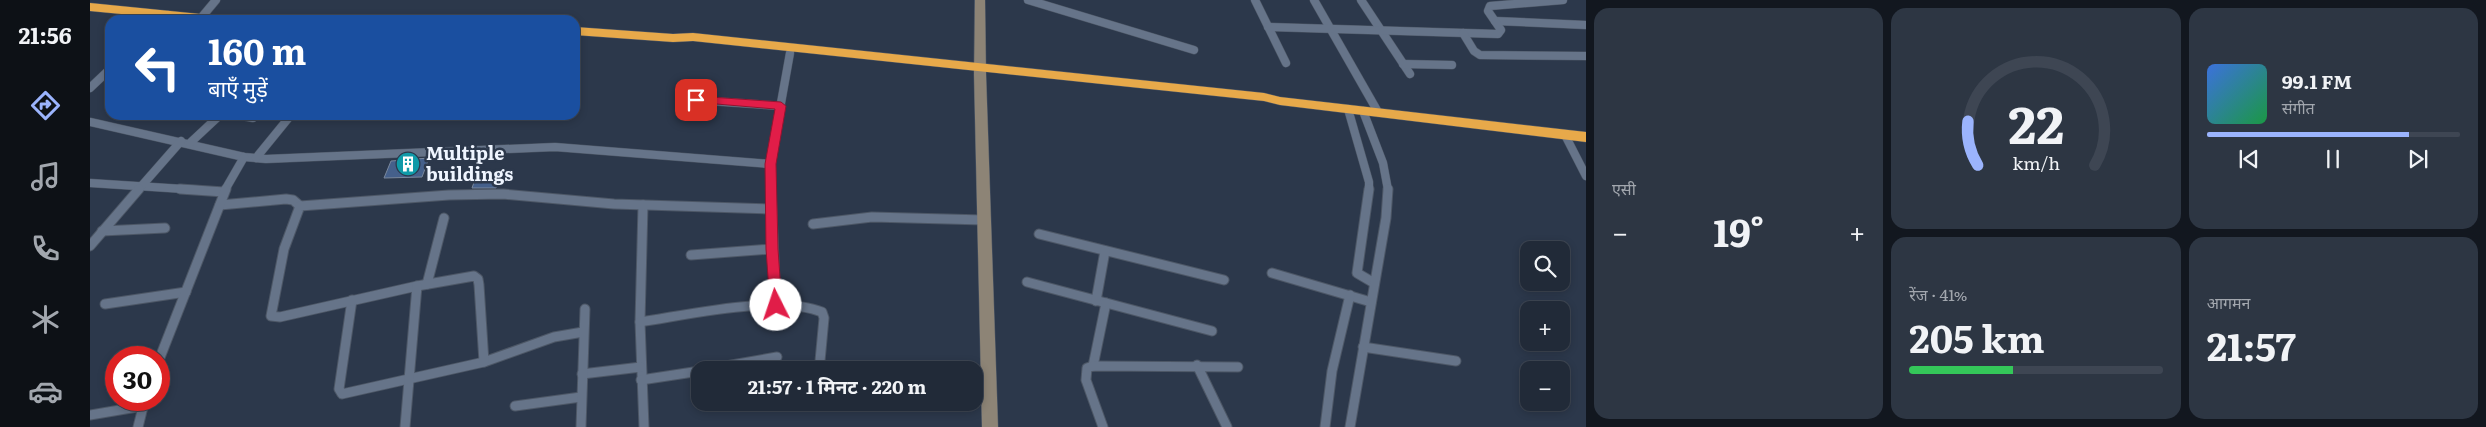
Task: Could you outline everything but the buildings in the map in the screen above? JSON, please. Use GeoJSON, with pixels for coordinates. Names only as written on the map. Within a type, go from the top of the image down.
{"type":"FeatureCollection","features":[{"type":"Feature","properties":{"kind":"highway"},"geometry":{"type":"LineString","coordinates":[[90,8],[148,15]]}},
{"type":"Feature","properties":{"kind":"highway"},"geometry":{"type":"LineString","coordinates":[[580,31],[673,38],[693,37],[1265,104],[1280,101],[1586,137]]}},
{"type":"Feature","properties":{"kind":"highway"},"geometry":{"type":"LineString","coordinates":[[673,38],[683,41],[790,53],[980,70]]}},
{"type":"Feature","properties":{"kind":"street"},"geometry":{"type":"LineString","coordinates":[[204,15],[216,0]]}},
{"type":"Feature","properties":{"kind":"street"},"geometry":{"type":"LineString","coordinates":[[980,0],[984,220],[982,361]]}},
{"type":"Feature","properties":{"kind":"street"},"geometry":{"type":"LineString","coordinates":[[1028,0],[1194,50]]}},
{"type":"Feature","properties":{"kind":"street"},"geometry":{"type":"LineString","coordinates":[[1255,0],[1286,63]]}},
{"type":"Feature","properties":{"kind":"street"},"geometry":{"type":"LineString","coordinates":[[1314,0],[1378,112]]}},
{"type":"Feature","properties":{"kind":"street"},"geometry":{"type":"LineString","coordinates":[[1361,0],[1410,74]]}},
{"type":"Feature","properties":{"kind":"street"},"geometry":{"type":"LineString","coordinates":[[1268,27],[1498,34],[1501,30],[1488,11],[1490,6],[1563,0]]}},
{"type":"Feature","properties":{"kind":"street"},"geometry":{"type":"LineString","coordinates":[[1495,21],[1586,25]]}},
{"type":"Feature","properties":{"kind":"street"},"geometry":{"type":"LineString","coordinates":[[1463,33],[1474,51],[1480,55],[1586,56]]}},
{"type":"Feature","properties":{"kind":"street"},"geometry":{"type":"LineString","coordinates":[[776,305],[770,209],[770,164],[790,53]]}},
{"type":"Feature","properties":{"kind":"street"},"geometry":{"type":"LineString","coordinates":[[1403,64],[1452,64]]}},
{"type":"Feature","properties":{"kind":"street"},"geometry":{"type":"LineString","coordinates":[[90,88],[105,74]]}},
{"type":"Feature","properties":{"kind":"street"},"geometry":{"type":"LineString","coordinates":[[680,98],[781,106]]}},
{"type":"Feature","properties":{"kind":"street"},"geometry":{"type":"LineString","coordinates":[[1348,109],[1369,182],[1369,200],[1357,273],[1374,283]]}},
{"type":"Feature","properties":{"kind":"street"},"geometry":{"type":"LineString","coordinates":[[1350,427],[1370,302],[1386,218],[1388,190],[1383,164],[1362,111]]}},
{"type":"Feature","properties":{"kind":"street"},"geometry":{"type":"LineString","coordinates":[[90,246],[96,235],[140,186],[186,142],[214,120]]}},
{"type":"Feature","properties":{"kind":"street"},"geometry":{"type":"LineString","coordinates":[[256,158],[287,120]]}},
{"type":"Feature","properties":{"kind":"street"},"geometry":{"type":"LineString","coordinates":[[90,122],[186,142],[244,157],[256,158],[289,159],[555,147],[770,164]]}},
{"type":"Feature","properties":{"kind":"street"},"geometry":{"type":"LineString","coordinates":[[1565,134],[1586,176]]}},
{"type":"Feature","properties":{"kind":"street"},"geometry":{"type":"LineString","coordinates":[[165,346],[224,192],[244,157]]}},
{"type":"Feature","properties":{"kind":"street"},"geometry":{"type":"LineString","coordinates":[[90,183],[224,192]]}},
{"type":"Feature","properties":{"kind":"street"},"geometry":{"type":"LineString","coordinates":[[220,204],[286,198],[293,200],[300,206],[449,195],[494,194],[643,205],[770,209]]}},
{"type":"Feature","properties":{"kind":"street"},"geometry":{"type":"LineString","coordinates":[[643,205],[640,322],[644,427]]}},
{"type":"Feature","properties":{"kind":"street"},"geometry":{"type":"LineString","coordinates":[[300,206],[284,249],[271,316],[280,317],[422,285],[468,277],[478,279],[484,362]]}},
{"type":"Feature","properties":{"kind":"street"},"geometry":{"type":"LineString","coordinates":[[813,224],[872,217],[984,220]]}},
{"type":"Feature","properties":{"kind":"street"},"geometry":{"type":"LineString","coordinates":[[405,427],[422,285],[444,218]]}},
{"type":"Feature","properties":{"kind":"street"},"geometry":{"type":"LineString","coordinates":[[96,235],[165,228]]}},
{"type":"Feature","properties":{"kind":"street"},"geometry":{"type":"LineString","coordinates":[[1039,234],[1224,280]]}},
{"type":"Feature","properties":{"kind":"street"},"geometry":{"type":"LineString","coordinates":[[691,255],[772,249]]}},
{"type":"Feature","properties":{"kind":"street"},"geometry":{"type":"LineString","coordinates":[[1093,366],[1105,251]]}},
{"type":"Feature","properties":{"kind":"street"},"geometry":{"type":"LineString","coordinates":[[1272,273],[1370,302]]}},
{"type":"Feature","properties":{"kind":"street"},"geometry":{"type":"LineString","coordinates":[[1027,282],[1212,331]]}},
{"type":"Feature","properties":{"kind":"street"},"geometry":{"type":"LineString","coordinates":[[105,304],[186,292]]}},
{"type":"Feature","properties":{"kind":"street"},"geometry":{"type":"LineString","coordinates":[[1325,427],[1332,371],[1350,295]]}},
{"type":"Feature","properties":{"kind":"street"},"geometry":{"type":"LineString","coordinates":[[352,300],[340,392],[342,394],[484,362],[554,337],[583,332]]}},
{"type":"Feature","properties":{"kind":"street"},"geometry":{"type":"LineString","coordinates":[[640,322],[776,305],[813,307],[822,312],[824,318],[820,361]]}},
{"type":"Feature","properties":{"kind":"street"},"geometry":{"type":"LineString","coordinates":[[581,427],[584,310]]}},
{"type":"Feature","properties":{"kind":"street"},"geometry":{"type":"LineString","coordinates":[[1363,347],[1456,361]]}},
{"type":"Feature","properties":{"kind":"street"},"geometry":{"type":"LineString","coordinates":[[758,361],[777,358]]}},
{"type":"Feature","properties":{"kind":"street"},"geometry":{"type":"LineString","coordinates":[[1197,365],[1227,427]]}},
{"type":"Feature","properties":{"kind":"street"},"geometry":{"type":"LineString","coordinates":[[1103,427],[1086,380],[1087,368],[1093,366],[1197,365],[1238,367]]}},
{"type":"Feature","properties":{"kind":"street"},"geometry":{"type":"LineString","coordinates":[[582,374],[641,367]]}},
{"type":"Feature","properties":{"kind":"street"},"geometry":{"type":"LineString","coordinates":[[641,380],[691,372]]}},
{"type":"Feature","properties":{"kind":"street"},"geometry":{"type":"LineString","coordinates":[[983,396],[990,427]]}},
{"type":"Feature","properties":{"kind":"street"},"geometry":{"type":"LineString","coordinates":[[515,406],[582,397]]}},
{"type":"Feature","properties":{"kind":"street"},"geometry":{"type":"LineString","coordinates":[[90,415],[108,411]]}},
{"type":"Feature","properties":{"kind":"street"},"geometry":{"type":"LineString","coordinates":[[138,427],[142,411]]}},
{"type":"Feature","properties":{"kind":"place","name":"Multiple buildings"},"geometry":{"type":"Point","coordinates":[408,164]}},
{"type":"Feature","properties":{"kind":"route"},"geometry":{"type":"LineString","coordinates":[[696,100],[781,106],[770,164],[770,209],[776,305]]}}]}
